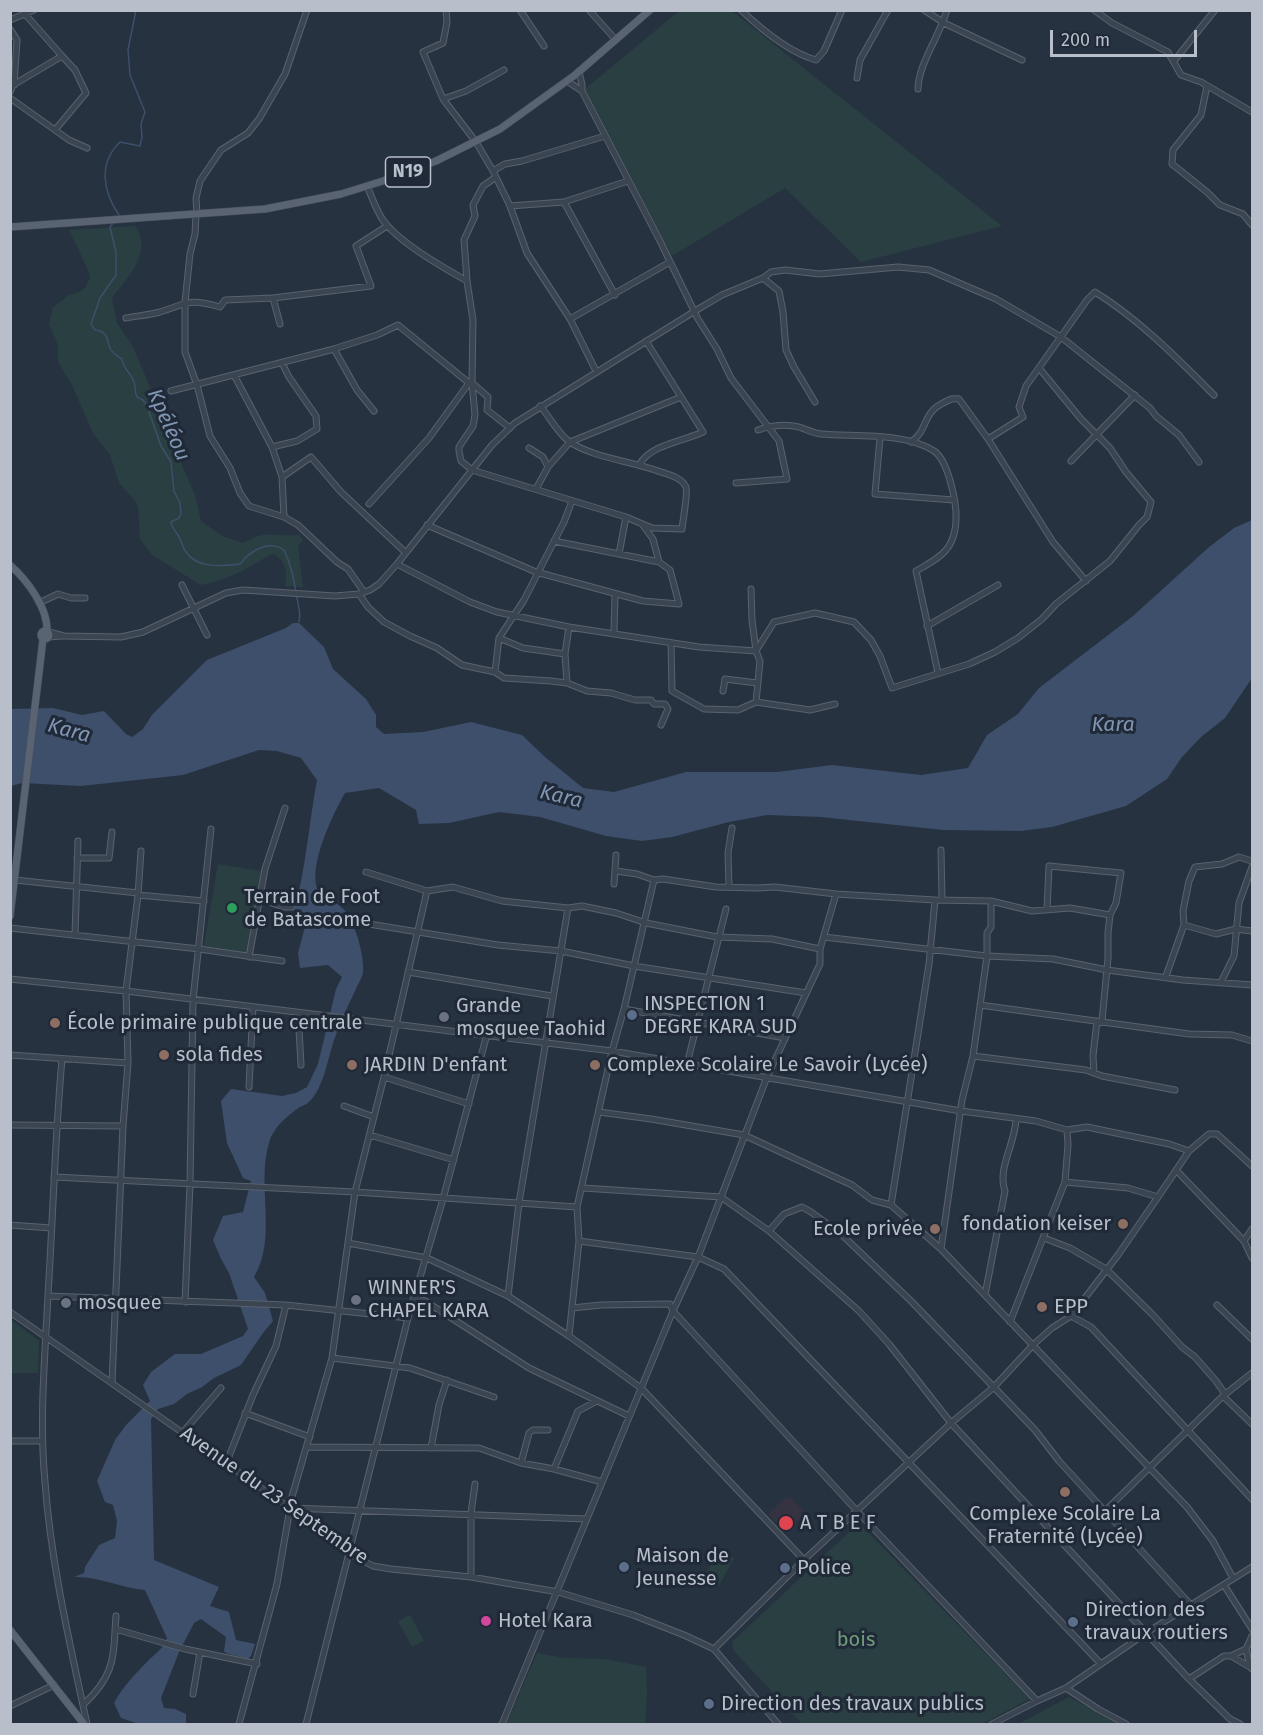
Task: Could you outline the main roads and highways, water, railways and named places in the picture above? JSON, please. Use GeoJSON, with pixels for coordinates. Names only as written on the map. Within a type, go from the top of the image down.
{"type":"FeatureCollection","features":[{"type":"Feature","properties":{"kind":"main road","name":"N19"},"geometry":{"type":"LineString","coordinates":[[10,227],[265,209],[326,198],[367,186],[436,161],[476,142],[519,117],[567,81],[650,10]]}},
{"type":"Feature","properties":{"kind":"main road"},"geometry":{"type":"LineString","coordinates":[[10,565],[22,575],[39,603],[45,619],[46,635],[10,916]]}},
{"type":"Feature","properties":{"kind":"main road"},"geometry":{"type":"LineString","coordinates":[[10,1630],[86,1725]]}},
{"type":"Feature","properties":{"kind":"water","name":"Kara"},"geometry":{"type":"Polygon","coordinates":[[[1252,520],[1252,678],[1225,718],[1201,737],[1182,757],[1167,779],[1126,806],[1052,827],[1021,831],[943,830],[821,817],[767,815],[672,837],[642,841],[606,836],[540,817],[499,812],[449,823],[419,824],[416,810],[379,788],[345,793],[323,841],[316,869],[316,881],[322,897],[340,906],[350,918],[360,947],[363,973],[340,1023],[319,1088],[309,1102],[280,1124],[269,1143],[265,1176],[265,1245],[254,1277],[265,1293],[273,1321],[241,1365],[214,1378],[174,1404],[158,1409],[151,1419],[154,1560],[219,1587],[210,1606],[229,1612],[236,1640],[255,1644],[248,1659],[226,1653],[224,1651],[226,1637],[201,1619],[194,1623],[179,1652],[161,1698],[164,1708],[175,1709],[186,1714],[186,1724],[139,1724],[121,1718],[114,1703],[117,1697],[161,1649],[167,1638],[145,1590],[92,1578],[74,1577],[84,1573],[85,1567],[99,1545],[115,1538],[117,1521],[113,1505],[105,1502],[97,1481],[115,1440],[126,1425],[150,1401],[143,1385],[151,1372],[175,1354],[201,1354],[243,1336],[248,1329],[229,1273],[213,1240],[223,1216],[243,1212],[251,1181],[243,1178],[227,1143],[221,1101],[231,1089],[282,1096],[296,1093],[307,1087],[318,1064],[336,989],[342,977],[328,965],[300,968],[298,953],[307,919],[295,908],[317,780],[301,758],[277,751],[259,750],[183,775],[81,786],[22,783],[11,786],[11,709],[53,708],[82,715],[104,711],[126,734],[132,737],[143,729],[152,715],[207,660],[286,628],[293,623],[299,623],[324,647],[333,669],[366,699],[376,715],[376,727],[384,734],[423,732],[471,722],[522,735],[583,788],[614,792],[686,772],[777,772],[832,765],[921,775],[968,768],[987,735],[1018,714],[1039,688],[1133,616],[1208,548],[1234,528],[1252,520]]]}},
{"type":"Feature","properties":{"kind":"waterway"},"geometry":{"type":"LineString","coordinates":[[118,217],[106,187],[108,159],[120,142],[140,146],[141,124],[145,112],[130,75],[128,50],[136,10]]}},
{"type":"Feature","properties":{"kind":"waterway","name":"Kpéléou"},"geometry":{"type":"LineString","coordinates":[[113,223],[110,227],[116,252],[116,275],[100,298],[91,324],[95,330],[104,334],[111,350],[122,359],[134,382],[137,397],[147,406],[161,446],[171,462],[174,491],[180,503],[181,513],[179,518],[171,522],[173,527],[186,552],[203,564],[218,566],[240,564],[254,551],[266,546],[284,550],[293,576],[300,612],[299,622]]}},
{"type":"Feature","properties":{"kind":"place","name":"Terrain de Foot de Batascome"},"geometry":{"type":"Point","coordinates":[232,908]}},
{"type":"Feature","properties":{"kind":"place","name":"INSPECTION 1 DEGRE KARA SUD"},"geometry":{"type":"Point","coordinates":[632,1015]}},
{"type":"Feature","properties":{"kind":"place","name":"Grande mosquee Taohid"},"geometry":{"type":"Point","coordinates":[444,1017]}},
{"type":"Feature","properties":{"kind":"place","name":"École primaire publique centrale"},"geometry":{"type":"Point","coordinates":[55,1023]}},
{"type":"Feature","properties":{"kind":"place","name":"sola fides"},"geometry":{"type":"Point","coordinates":[164,1055]}},
{"type":"Feature","properties":{"kind":"place","name":"JARDIN D'enfant"},"geometry":{"type":"Point","coordinates":[352,1065]}},
{"type":"Feature","properties":{"kind":"place","name":"Complexe Scolaire Le Savoir (Lycée)"},"geometry":{"type":"Point","coordinates":[595,1065]}},
{"type":"Feature","properties":{"kind":"place","name":"fondation keiser"},"geometry":{"type":"Point","coordinates":[1123,1224]}},
{"type":"Feature","properties":{"kind":"place","name":"Ecole privée"},"geometry":{"type":"Point","coordinates":[935,1229]}},
{"type":"Feature","properties":{"kind":"place","name":"WINNER'S CHAPEL KARA"},"geometry":{"type":"Point","coordinates":[356,1300]}},
{"type":"Feature","properties":{"kind":"place","name":"mosquee"},"geometry":{"type":"Point","coordinates":[66,1303]}},
{"type":"Feature","properties":{"kind":"place","name":"EPP"},"geometry":{"type":"Point","coordinates":[1042,1307]}},
{"type":"Feature","properties":{"kind":"place","name":"Complexe Scolaire La Fraternité (Lycée)"},"geometry":{"type":"Point","coordinates":[1065,1492]}},
{"type":"Feature","properties":{"kind":"place","name":"A T B E F"},"geometry":{"type":"Point","coordinates":[786,1523]}},
{"type":"Feature","properties":{"kind":"place","name":"Maison de Jeunesse"},"geometry":{"type":"Point","coordinates":[624,1567]}},
{"type":"Feature","properties":{"kind":"place","name":"Police"},"geometry":{"type":"Point","coordinates":[785,1568]}},
{"type":"Feature","properties":{"kind":"place","name":"Hotel Kara"},"geometry":{"type":"Point","coordinates":[486,1621]}},
{"type":"Feature","properties":{"kind":"place","name":"Direction des travaux routiers"},"geometry":{"type":"Point","coordinates":[1073,1622]}},
{"type":"Feature","properties":{"kind":"place","name":"Direction des travaux publics"},"geometry":{"type":"Point","coordinates":[709,1704]}},
{"type":"Feature","properties":{"kind":"park label","name":"bois"},"geometry":{"type":"Point","coordinates":[856,1640]}}]}
